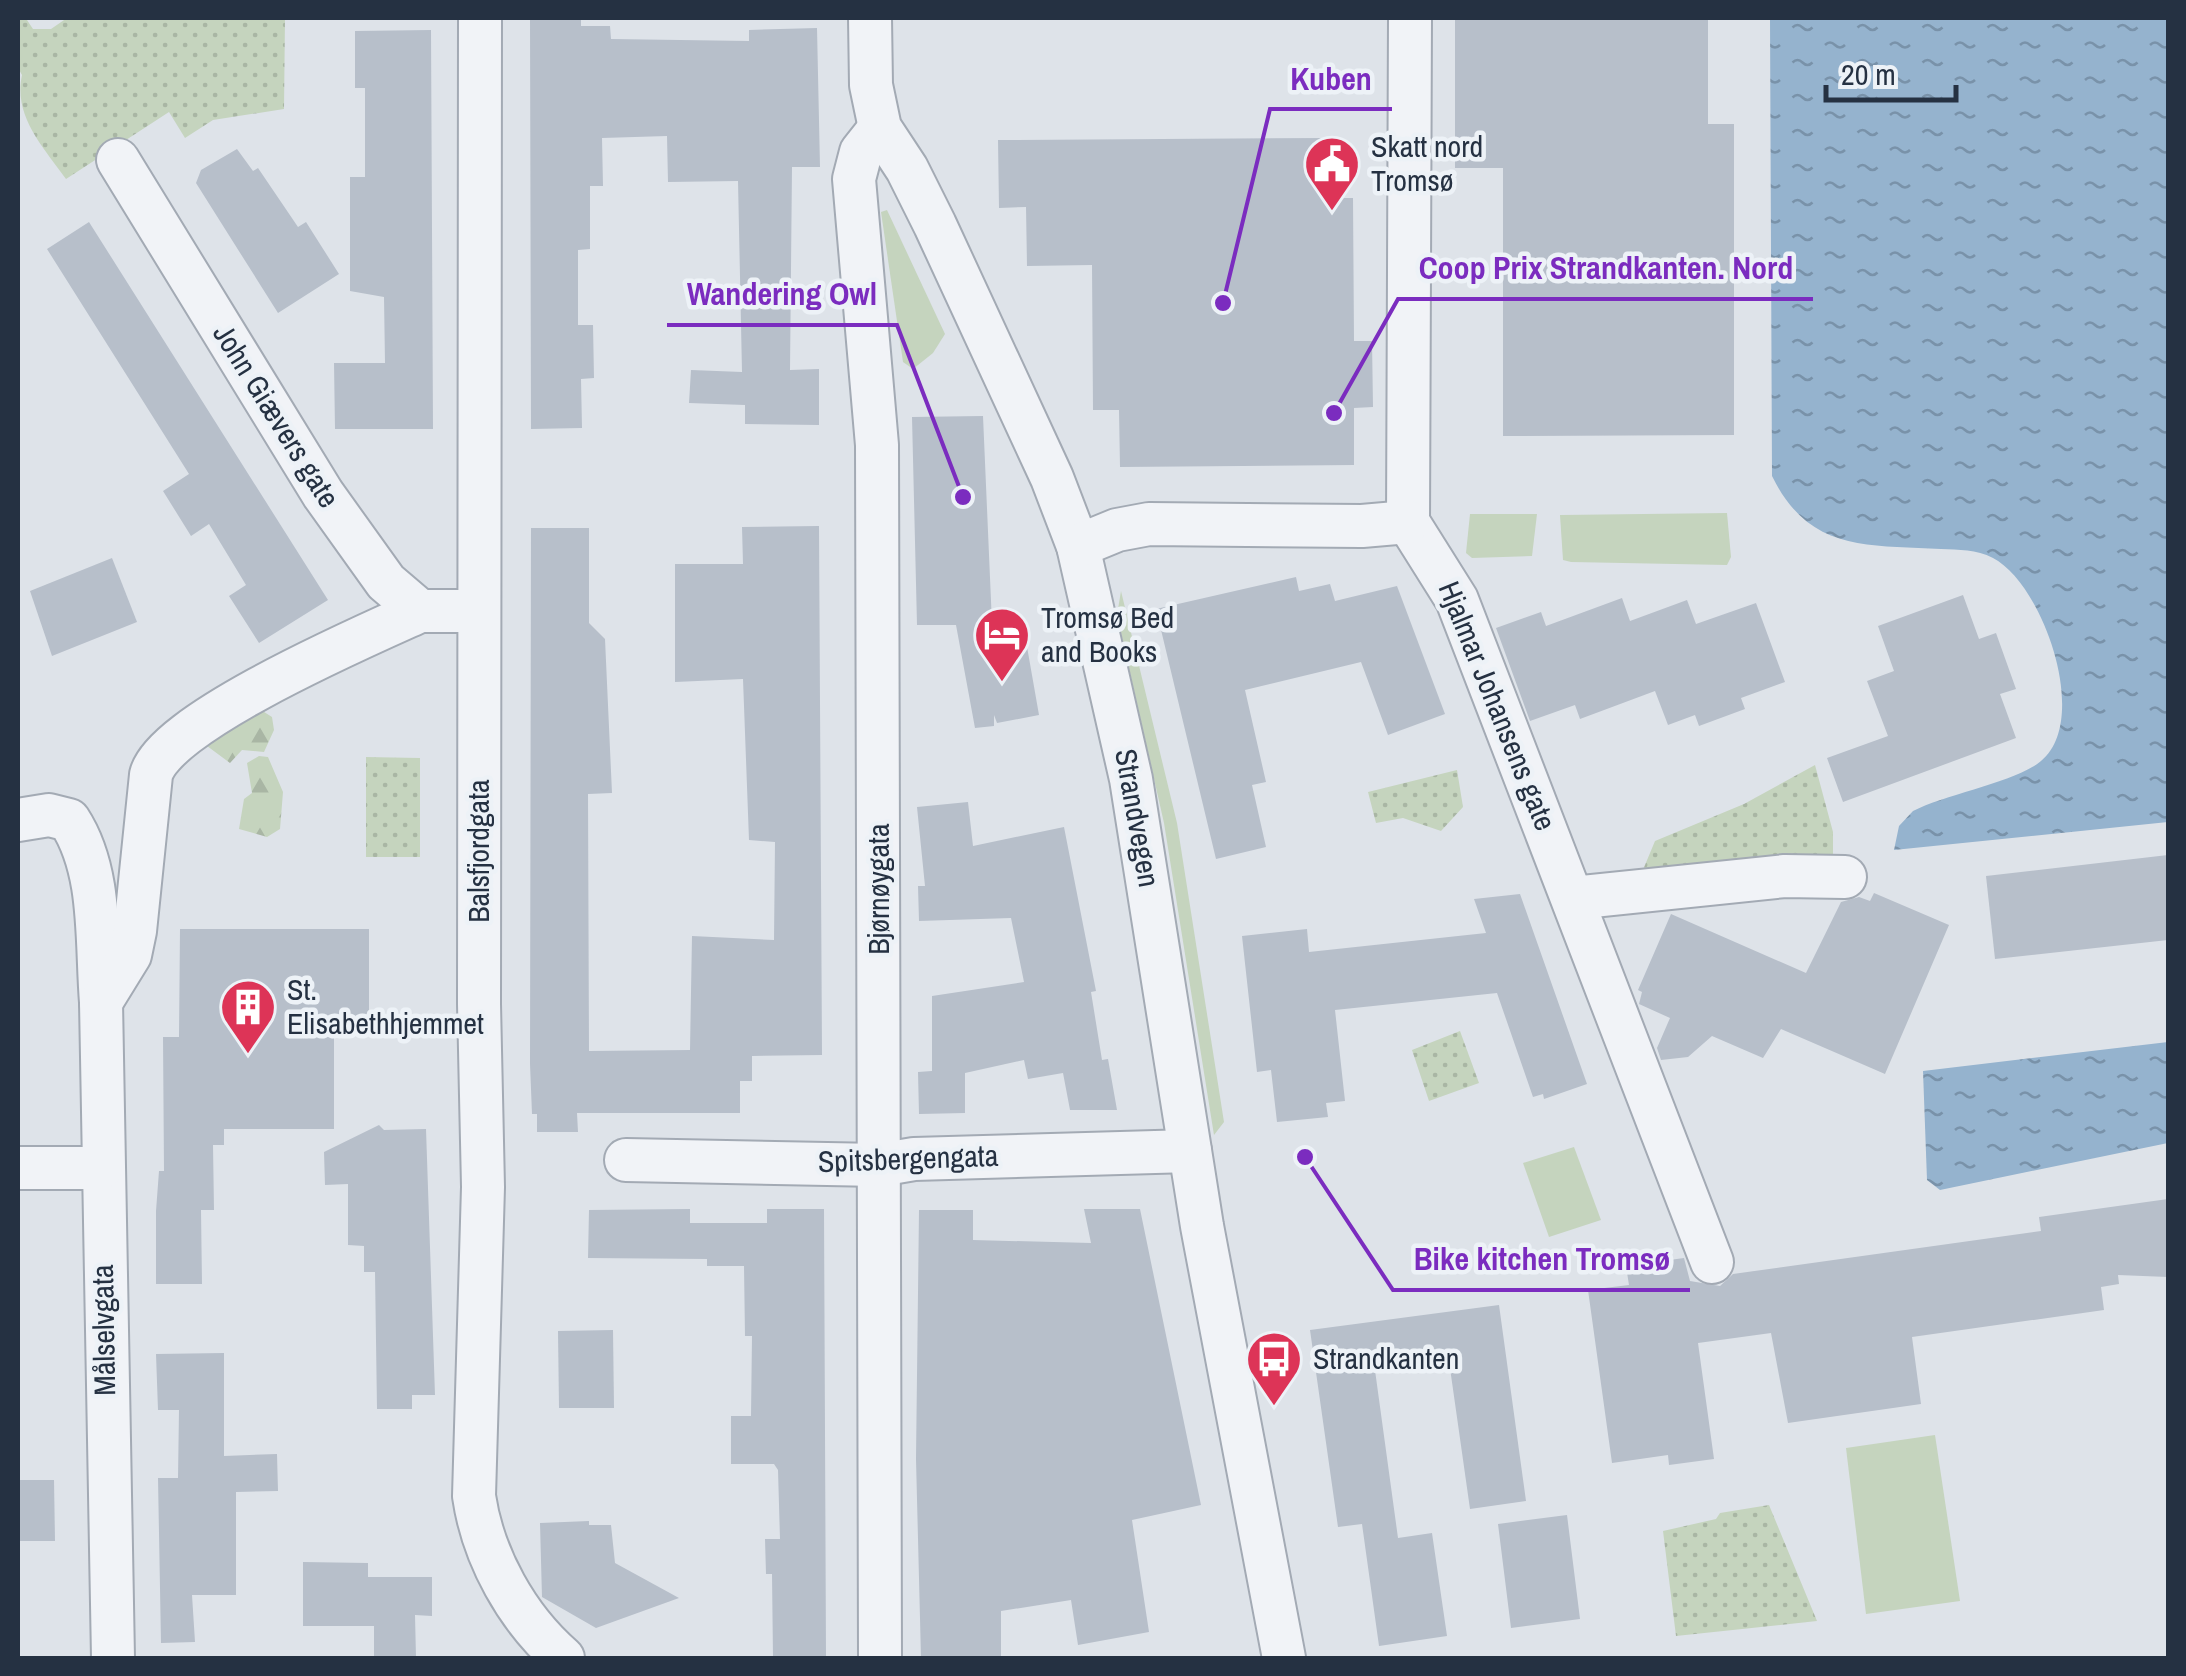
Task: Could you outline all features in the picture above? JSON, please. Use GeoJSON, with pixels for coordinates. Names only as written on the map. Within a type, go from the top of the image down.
{"type":"FeatureCollection","features":[{"type":"Feature","properties":{"kind":"street","name":"Balsfjordgata"},"geometry":{"type":"LineString","coordinates":[[480,18],[478,611],[483,1168],[474,1496],[493,1558],[528,1624],[564,1658]]}},
{"type":"Feature","properties":{"kind":"street","name":"Strandvegen"},"geometry":{"type":"LineString","coordinates":[[870,18],[872,85],[880,128],[907,168],[935,225],[1052,478],[1078,546],[1124,746],[1190,1151],[1284,1658]]}},
{"type":"Feature","properties":{"kind":"street"},"geometry":{"type":"LineString","coordinates":[[1078,546],[1116,530],[1148,524],[1362,526],[1408,522],[1410,18]]}},
{"type":"Feature","properties":{"kind":"street","name":"Bjørnøygata"},"geometry":{"type":"LineString","coordinates":[[880,128],[861,152],[854,179],[877,445],[880,1658]]}},
{"type":"Feature","properties":{"kind":"street","name":"John Giævers gate"},"geometry":{"type":"LineString","coordinates":[[118,160],[323,494],[386,582],[420,611]]}},
{"type":"Feature","properties":{"kind":"street","name":"Hjalmar Johansens gate"},"geometry":{"type":"LineString","coordinates":[[1408,522],[1458,600],[1712,1262]]}},
{"type":"Feature","properties":{"kind":"street"},"geometry":{"type":"LineString","coordinates":[[101,1002],[130,955],[136,932],[152,775],[162,755],[186,732],[234,703],[420,611],[478,611]]}},
{"type":"Feature","properties":{"kind":"street","name":"Målselvgata"},"geometry":{"type":"LineString","coordinates":[[18,820],[60,815],[80,838],[94,896],[101,1002],[101,1168],[114,1658]]}},
{"type":"Feature","properties":{"kind":"street"},"geometry":{"type":"LineString","coordinates":[[1573,898],[1785,876],[1845,877]]}},
{"type":"Feature","properties":{"kind":"street","name":"Spitsbergengata"},"geometry":{"type":"LineString","coordinates":[[626,1160],[879,1165],[914,1159],[1190,1151]]}},
{"type":"Feature","properties":{"kind":"street"},"geometry":{"type":"LineString","coordinates":[[18,1168],[101,1168]]}},
{"type":"Feature","properties":{"kind":"green space"},"geometry":{"type":"Polygon","coordinates":[[[67,18],[285,18],[284,109],[213,120],[185,138],[169,112],[66,179],[32,130],[22,104],[18,20],[27,20],[33,29],[51,29],[67,18]]]}},
{"type":"Feature","properties":{"kind":"green space"},"geometry":{"type":"Polygon","coordinates":[[[887,210],[945,334],[933,353],[913,369],[903,362],[881,212],[887,210]]]}},
{"type":"Feature","properties":{"kind":"green space"},"geometry":{"type":"Polygon","coordinates":[[[1727,513],[1731,557],[1727,565],[1563,560],[1560,515],[1727,513]]]}},
{"type":"Feature","properties":{"kind":"green space"},"geometry":{"type":"Polygon","coordinates":[[[1470,514],[1537,514],[1532,556],[1472,558],[1466,553],[1470,514]]]}},
{"type":"Feature","properties":{"kind":"green space"},"geometry":{"type":"Polygon","coordinates":[[[1121,591],[1177,823],[1224,1122],[1214,1135],[1164,823],[1117,615],[1121,591]]]}},
{"type":"Feature","properties":{"kind":"green space"},"geometry":{"type":"Polygon","coordinates":[[[261,710],[272,717],[274,730],[264,752],[242,750],[230,763],[203,743],[261,710]]]}},
{"type":"Feature","properties":{"kind":"green space"},"geometry":{"type":"Polygon","coordinates":[[[259,756],[268,757],[283,792],[280,829],[267,837],[239,829],[244,799],[252,793],[247,763],[259,756]]]}},
{"type":"Feature","properties":{"kind":"green space"},"geometry":{"type":"Polygon","coordinates":[[[366,757],[420,758],[420,857],[366,857],[366,757]]]}},
{"type":"Feature","properties":{"kind":"green space"},"geometry":{"type":"Polygon","coordinates":[[[1815,765],[1833,832],[1833,860],[1640,877],[1655,841],[1744,804],[1815,765]]]}},
{"type":"Feature","properties":{"kind":"green space"},"geometry":{"type":"Polygon","coordinates":[[[1457,770],[1463,807],[1441,831],[1403,818],[1376,823],[1368,792],[1457,770]]]}},
{"type":"Feature","properties":{"kind":"green space"},"geometry":{"type":"Polygon","coordinates":[[[1460,1031],[1479,1083],[1429,1101],[1412,1050],[1460,1031]]]}},
{"type":"Feature","properties":{"kind":"green space"},"geometry":{"type":"Polygon","coordinates":[[[1574,1147],[1601,1220],[1549,1237],[1523,1163],[1574,1147]]]}},
{"type":"Feature","properties":{"kind":"green space"},"geometry":{"type":"Polygon","coordinates":[[[1935,1435],[1960,1601],[1866,1614],[1846,1448],[1935,1435]]]}},
{"type":"Feature","properties":{"kind":"green space"},"geometry":{"type":"Polygon","coordinates":[[[1769,1505],[1817,1621],[1676,1636],[1663,1531],[1716,1519],[1720,1513],[1769,1505]]]}},
{"type":"Feature","properties":{"kind":"water"},"geometry":{"type":"Polygon","coordinates":[[[1770,18],[2168,18],[2168,822],[1894,850],[1899,826],[1913,811],[2015,775],[2041,761],[2055,742],[2062,716],[2061,686],[2054,654],[2029,595],[1993,558],[1967,550],[1889,547],[1843,540],[1804,519],[1772,476],[1770,18]]]}},
{"type":"Feature","properties":{"kind":"water"},"geometry":{"type":"Polygon","coordinates":[[[2168,1042],[2168,1143],[1940,1190],[1927,1180],[1923,1071],[2168,1042]]]}},
{"type":"Feature","properties":{"kind":"building"},"geometry":{"type":"Polygon","coordinates":[[[530,18],[581,18],[581,26],[610,26],[611,39],[749,41],[749,30],[817,28],[820,167],[792,167],[790,370],[819,369],[819,425],[745,424],[745,405],[689,403],[691,370],[742,372],[738,181],[668,182],[667,136],[602,138],[603,186],[590,186],[590,249],[578,250],[578,325],[593,325],[594,378],[581,379],[582,428],[531,429],[530,18]]]}},
{"type":"Feature","properties":{"kind":"building"},"geometry":{"type":"Polygon","coordinates":[[[1455,18],[1708,18],[1708,124],[1734,124],[1734,435],[1503,436],[1503,168],[1455,168],[1455,18]]]}},
{"type":"Feature","properties":{"kind":"building"},"geometry":{"type":"Polygon","coordinates":[[[431,30],[433,429],[335,429],[334,363],[385,363],[384,297],[350,291],[350,177],[365,177],[365,88],[355,88],[355,31],[431,30]]]}},
{"type":"Feature","properties":{"kind":"building"},"geometry":{"type":"Polygon","coordinates":[[[1329,138],[1329,198],[1353,198],[1354,341],[1372,341],[1373,407],[1354,408],[1354,465],[1120,467],[1119,410],[1093,410],[1092,265],[1027,266],[1026,207],[999,208],[998,140],[1329,138]]]}},
{"type":"Feature","properties":{"kind":"building"},"geometry":{"type":"Polygon","coordinates":[[[237,149],[253,171],[258,168],[298,227],[306,222],[339,274],[278,313],[196,183],[201,170],[237,149]]]}},
{"type":"Feature","properties":{"kind":"building"},"geometry":{"type":"Polygon","coordinates":[[[89,222],[328,600],[259,643],[229,596],[246,585],[209,524],[191,536],[163,491],[189,474],[47,249],[89,222]]]}},
{"type":"Feature","properties":{"kind":"building"},"geometry":{"type":"Polygon","coordinates":[[[983,416],[993,647],[1026,641],[1039,715],[997,723],[994,715],[994,726],[975,728],[956,625],[917,625],[912,417],[983,416]]]}},
{"type":"Feature","properties":{"kind":"building"},"geometry":{"type":"Polygon","coordinates":[[[819,526],[822,1055],[752,1056],[752,1081],[740,1081],[740,1113],[577,1113],[578,1132],[537,1132],[537,1114],[532,1114],[530,1064],[531,528],[589,528],[589,623],[605,639],[612,793],[588,794],[589,1051],[690,1050],[692,936],[774,940],[775,842],[749,840],[743,679],[675,682],[675,564],[743,564],[742,527],[819,526]]]}},
{"type":"Feature","properties":{"kind":"building"},"geometry":{"type":"Polygon","coordinates":[[[112,558],[137,622],[52,656],[30,591],[112,558]]]}},
{"type":"Feature","properties":{"kind":"building"},"geometry":{"type":"Polygon","coordinates":[[[1296,577],[1299,591],[1330,584],[1335,601],[1397,586],[1445,714],[1388,735],[1361,662],[1245,690],[1266,782],[1252,785],[1266,847],[1216,859],[1156,609],[1296,577]]]}},
{"type":"Feature","properties":{"kind":"building"},"geometry":{"type":"Polygon","coordinates":[[[1963,595],[1979,639],[1996,633],[2016,689],[2000,694],[2016,738],[1843,802],[1827,758],[1888,736],[1867,681],[1894,671],[1878,626],[1963,595]]]}},
{"type":"Feature","properties":{"kind":"building"},"geometry":{"type":"Polygon","coordinates":[[[1622,598],[1630,621],[1687,600],[1696,624],[1756,603],[1785,682],[1741,698],[1745,709],[1699,726],[1695,715],[1668,725],[1655,691],[1580,719],[1575,705],[1530,721],[1496,628],[1541,612],[1546,626],[1622,598]]]}},
{"type":"Feature","properties":{"kind":"building"},"geometry":{"type":"Polygon","coordinates":[[[968,802],[973,846],[1064,827],[1096,991],[1091,992],[1102,1060],[1108,1059],[1117,1110],[1070,1110],[1063,1073],[1028,1079],[1024,1060],[965,1073],[965,1113],[919,1114],[918,1072],[932,1071],[932,996],[1024,982],[1011,918],[919,921],[918,886],[925,886],[917,807],[968,802]]]}},
{"type":"Feature","properties":{"kind":"building"},"geometry":{"type":"Polygon","coordinates":[[[2168,855],[2168,940],[1995,959],[1986,876],[2168,855]]]}},
{"type":"Feature","properties":{"kind":"building"},"geometry":{"type":"Polygon","coordinates":[[[1874,893],[1949,925],[1885,1074],[1781,1029],[1763,1058],[1712,1036],[1688,1057],[1661,1060],[1657,1048],[1670,1018],[1639,1004],[1642,992],[1638,990],[1671,914],[1806,973],[1841,902],[1859,897],[1870,901],[1874,893]]]}},
{"type":"Feature","properties":{"kind":"building"},"geometry":{"type":"Polygon","coordinates":[[[1520,894],[1587,1084],[1544,1099],[1543,1094],[1533,1097],[1497,993],[1335,1010],[1345,1101],[1326,1103],[1328,1117],[1277,1122],[1271,1070],[1257,1072],[1242,936],[1307,929],[1309,952],[1486,933],[1474,899],[1520,894]]]}},
{"type":"Feature","properties":{"kind":"building","name":"St. Elisabethhjemmet"},"geometry":{"type":"Polygon","coordinates":[[[180,929],[369,929],[369,1025],[334,1025],[334,1129],[224,1129],[224,1145],[213,1145],[214,1210],[201,1210],[202,1284],[156,1284],[156,1211],[159,1171],[164,1171],[163,1037],[179,1037],[180,929]]]}},
{"type":"Feature","properties":{"kind":"building"},"geometry":{"type":"Polygon","coordinates":[[[379,1125],[384,1130],[426,1129],[435,1395],[412,1395],[412,1409],[377,1409],[375,1272],[364,1272],[364,1246],[348,1245],[348,1184],[325,1185],[324,1152],[379,1125]]]}},
{"type":"Feature","properties":{"kind":"building"},"geometry":{"type":"Polygon","coordinates":[[[2168,1199],[2168,1277],[2118,1275],[2119,1284],[2101,1287],[2104,1310],[1912,1337],[1921,1404],[1788,1423],[1771,1333],[1698,1343],[1714,1459],[1669,1465],[1668,1455],[1612,1463],[1588,1290],[1629,1285],[1626,1266],[1684,1258],[1690,1281],[1720,1286],[1733,1274],[2041,1231],[2039,1217],[2168,1199]]]}},
{"type":"Feature","properties":{"kind":"building"},"geometry":{"type":"Polygon","coordinates":[[[690,1209],[690,1223],[767,1223],[767,1209],[824,1209],[826,1658],[773,1658],[772,1574],[766,1574],[765,1539],[780,1539],[778,1470],[774,1464],[731,1464],[731,1416],[751,1416],[752,1336],[745,1336],[744,1266],[707,1266],[707,1259],[588,1258],[589,1210],[690,1209]]]}},
{"type":"Feature","properties":{"kind":"building"},"geometry":{"type":"Polygon","coordinates":[[[1084,1209],[1140,1209],[1201,1505],[1132,1520],[1149,1632],[1078,1645],[1071,1600],[1001,1611],[1001,1658],[921,1658],[916,1459],[919,1210],[973,1210],[973,1240],[1091,1243],[1084,1209]]]}},
{"type":"Feature","properties":{"kind":"building"},"geometry":{"type":"Polygon","coordinates":[[[1499,1305],[1526,1501],[1470,1509],[1448,1354],[1374,1363],[1398,1538],[1432,1533],[1447,1636],[1379,1646],[1362,1524],[1338,1527],[1310,1330],[1499,1305]]]}},
{"type":"Feature","properties":{"kind":"building"},"geometry":{"type":"Polygon","coordinates":[[[613,1330],[614,1408],[559,1408],[558,1331],[613,1330]]]}},
{"type":"Feature","properties":{"kind":"building"},"geometry":{"type":"Polygon","coordinates":[[[224,1353],[224,1456],[277,1454],[278,1491],[236,1492],[236,1595],[192,1595],[195,1642],[161,1643],[158,1478],[178,1478],[179,1410],[158,1410],[156,1354],[224,1353]]]}},
{"type":"Feature","properties":{"kind":"building"},"geometry":{"type":"Polygon","coordinates":[[[18,1480],[54,1480],[55,1541],[18,1541],[18,1480]]]}},
{"type":"Feature","properties":{"kind":"building"},"geometry":{"type":"Polygon","coordinates":[[[1567,1515],[1580,1619],[1511,1628],[1498,1524],[1567,1515]]]}},
{"type":"Feature","properties":{"kind":"building"},"geometry":{"type":"Polygon","coordinates":[[[589,1521],[589,1525],[611,1525],[615,1563],[679,1598],[596,1628],[542,1597],[540,1523],[589,1521]]]}},
{"type":"Feature","properties":{"kind":"building"},"geometry":{"type":"Polygon","coordinates":[[[303,1562],[368,1563],[368,1577],[432,1577],[432,1616],[415,1615],[416,1658],[374,1658],[374,1626],[303,1626],[303,1562]]]}},
{"type":"Feature","properties":{"kind":"place","name":"Skatt nord Tromsø"},"geometry":{"type":"Point","coordinates":[1332,213]}},
{"type":"Feature","properties":{"kind":"place","name":"Kuben"},"geometry":{"type":"Point","coordinates":[1223,303]}},
{"type":"Feature","properties":{"kind":"place","name":"Coop Prix Strandkanten. Nord"},"geometry":{"type":"Point","coordinates":[1334,413]}},
{"type":"Feature","properties":{"kind":"place","name":"Wandering Owl"},"geometry":{"type":"Point","coordinates":[963,497]}},
{"type":"Feature","properties":{"kind":"place","name":"Tromsø Bed and Books"},"geometry":{"type":"Point","coordinates":[1002,684]}},
{"type":"Feature","properties":{"kind":"place","name":"St. Elisabethhjemmet"},"geometry":{"type":"Point","coordinates":[248,1056]}},
{"type":"Feature","properties":{"kind":"place","name":"Bike kitchen Tromsø"},"geometry":{"type":"Point","coordinates":[1305,1157]}},
{"type":"Feature","properties":{"kind":"place","name":"Strandkanten"},"geometry":{"type":"Point","coordinates":[1274,1408]}}]}
